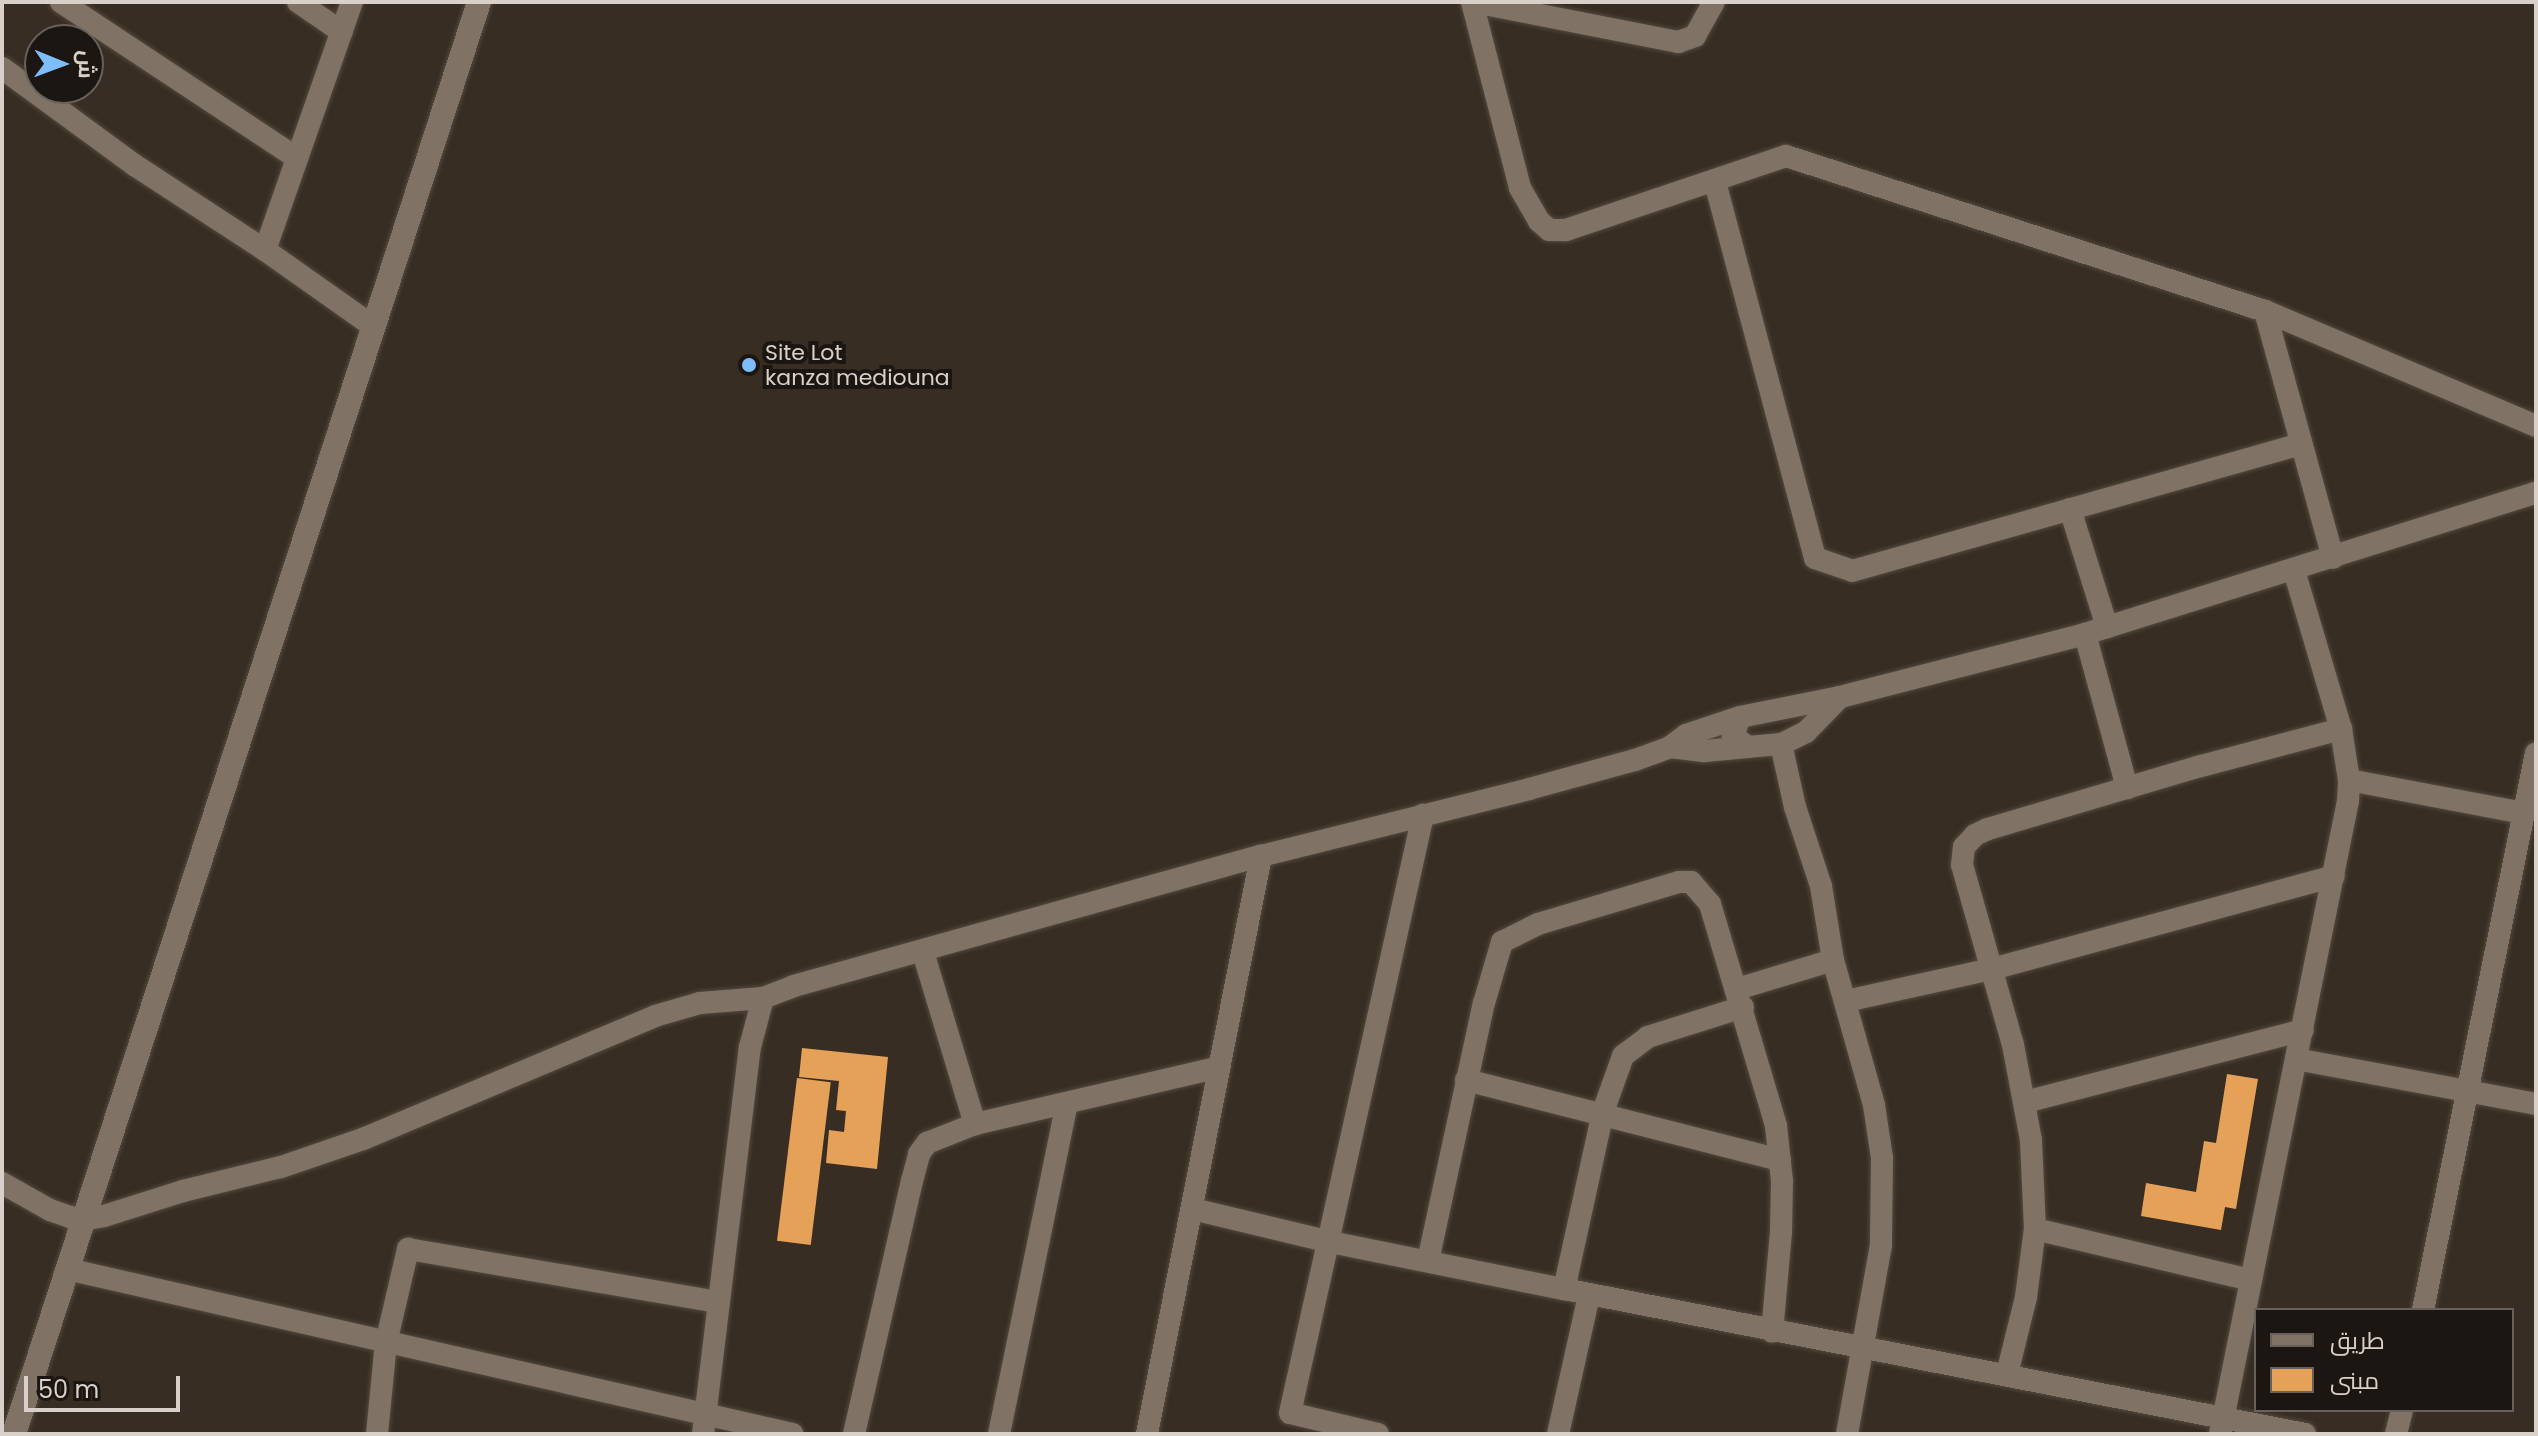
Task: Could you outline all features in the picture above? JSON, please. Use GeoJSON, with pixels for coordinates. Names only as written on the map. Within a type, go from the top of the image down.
{"type":"FeatureCollection","features":[{"type":"Feature","properties":{"kind":"street"},"geometry":{"type":"LineString","coordinates":[[61,2],[297,158]]}},
{"type":"Feature","properties":{"kind":"street"},"geometry":{"type":"LineString","coordinates":[[298,2],[342,32]]}},
{"type":"Feature","properties":{"kind":"street"},"geometry":{"type":"LineString","coordinates":[[265,250],[352,2]]}},
{"type":"Feature","properties":{"kind":"street"},"geometry":{"type":"LineString","coordinates":[[14,1434],[479,2]]}},
{"type":"Feature","properties":{"kind":"street"},"geometry":{"type":"LineString","coordinates":[[1714,2],[1695,36],[1678,42],[1565,11],[1473,2],[1520,188],[1539,221],[1549,230],[1566,230],[1786,156],[2265,311],[2536,426]]}},
{"type":"Feature","properties":{"kind":"street"},"geometry":{"type":"LineString","coordinates":[[2,68],[136,166],[265,250],[374,327]]}},
{"type":"Feature","properties":{"kind":"street"},"geometry":{"type":"LineString","coordinates":[[1715,182],[1815,558],[1852,571],[2301,444]]}},
{"type":"Feature","properties":{"kind":"street"},"geometry":{"type":"LineString","coordinates":[[2265,311],[2333,558]]}},
{"type":"Feature","properties":{"kind":"street"},"geometry":{"type":"LineString","coordinates":[[2,1183],[50,1210],[82,1220],[311,1158],[385,1131],[655,1016],[700,1003],[763,998],[794,986],[1261,856],[1620,764],[1670,747],[1686,735],[1740,717],[1796,703],[1840,697],[2085,634],[2536,493]]}},
{"type":"Feature","properties":{"kind":"street"},"geometry":{"type":"LineString","coordinates":[[2070,509],[2107,627]]}},
{"type":"Feature","properties":{"kind":"street"},"geometry":{"type":"LineString","coordinates":[[2222,1426],[2334,876],[2349,780],[2341,729],[2294,570]]}},
{"type":"Feature","properties":{"kind":"street"},"geometry":{"type":"LineString","coordinates":[[2085,634],[2127,788]]}},
{"type":"Feature","properties":{"kind":"street"},"geometry":{"type":"LineString","coordinates":[[1670,747],[1705,751],[1781,744],[1806,732],[1840,697]]}},
{"type":"Feature","properties":{"kind":"street"},"geometry":{"type":"LineString","coordinates":[[1796,703],[1808,715],[1810,722],[1806,732]]}},
{"type":"Feature","properties":{"kind":"street"},"geometry":{"type":"LineString","coordinates":[[1740,717],[1733,736],[1748,747]]}},
{"type":"Feature","properties":{"kind":"street"},"geometry":{"type":"LineString","coordinates":[[2007,1374],[2026,1297],[2035,1229],[2032,1155],[2025,1102],[1962,865],[1966,843],[1988,829],[2341,729]]}},
{"type":"Feature","properties":{"kind":"street"},"geometry":{"type":"LineString","coordinates":[[1781,744],[1795,807],[1821,886],[1833,960],[1874,1105],[1884,1182],[1881,1245],[1847,1434]]}},
{"type":"Feature","properties":{"kind":"street"},"geometry":{"type":"LineString","coordinates":[[2423,1308],[2536,753]]}},
{"type":"Feature","properties":{"kind":"street"},"geometry":{"type":"LineString","coordinates":[[2349,780],[2524,813]]}},
{"type":"Feature","properties":{"kind":"street"},"geometry":{"type":"LineString","coordinates":[[1378,1434],[1288,1424],[1423,815]]}},
{"type":"Feature","properties":{"kind":"street"},"geometry":{"type":"LineString","coordinates":[[1147,1434],[1261,856]]}},
{"type":"Feature","properties":{"kind":"street"},"geometry":{"type":"LineString","coordinates":[[1846,1001],[1992,969],[2334,876]]}},
{"type":"Feature","properties":{"kind":"street"},"geometry":{"type":"LineString","coordinates":[[1428,1261],[1466,1080],[1500,945],[1509,936],[1528,927],[1679,882],[1691,882],[1703,891],[1710,904],[1772,1109],[1780,1160],[1781,1232],[1772,1332]]}},
{"type":"Feature","properties":{"kind":"street"},"geometry":{"type":"LineString","coordinates":[[923,952],[975,1124]]}},
{"type":"Feature","properties":{"kind":"street"},"geometry":{"type":"LineString","coordinates":[[1564,1289],[1603,1112],[1618,1066],[1634,1045],[1833,960]]}},
{"type":"Feature","properties":{"kind":"street"},"geometry":{"type":"LineString","coordinates":[[704,1425],[750,1047],[763,998]]}},
{"type":"Feature","properties":{"kind":"street"},"geometry":{"type":"LineString","coordinates":[[2025,1102],[2303,1030]]}},
{"type":"Feature","properties":{"kind":"street"},"geometry":{"type":"LineString","coordinates":[[2296,1059],[2536,1104]]}},
{"type":"Feature","properties":{"kind":"street"},"geometry":{"type":"LineString","coordinates":[[854,1434],[919,1154],[935,1138],[975,1124],[1219,1067]]}},
{"type":"Feature","properties":{"kind":"street"},"geometry":{"type":"LineString","coordinates":[[1466,1080],[1603,1112],[1780,1160]]}},
{"type":"Feature","properties":{"kind":"street"},"geometry":{"type":"LineString","coordinates":[[999,1434],[1067,1104]]}},
{"type":"Feature","properties":{"kind":"street"},"geometry":{"type":"LineString","coordinates":[[1193,1209],[1330,1242],[1589,1295],[2007,1374],[2222,1426],[2305,1434]]}},
{"type":"Feature","properties":{"kind":"street"},"geometry":{"type":"LineString","coordinates":[[2035,1229],[2251,1280]]}},
{"type":"Feature","properties":{"kind":"street"},"geometry":{"type":"LineString","coordinates":[[377,1434],[386,1343],[408,1249],[719,1302]]}},
{"type":"Feature","properties":{"kind":"street"},"geometry":{"type":"LineString","coordinates":[[67,1269],[386,1343],[704,1425],[792,1434]]}},
{"type":"Feature","properties":{"kind":"street"},"geometry":{"type":"LineString","coordinates":[[1558,1434],[1589,1295]]}},
{"type":"Feature","properties":{"kind":"street"},"geometry":{"type":"LineString","coordinates":[[2396,1434],[2402,1412]]}},
{"type":"Feature","properties":{"kind":"building"},"geometry":{"type":"Polygon","coordinates":[[[802,1048],[888,1057],[877,1169],[826,1163],[829,1130],[844,1132],[846,1111],[836,1110],[839,1081],[799,1077],[802,1048]]]}},
{"type":"Feature","properties":{"kind":"building"},"geometry":{"type":"Polygon","coordinates":[[[2227,1074],[2258,1079],[2236,1209],[2225,1207],[2221,1230],[2141,1216],[2146,1183],[2196,1192],[2204,1141],[2216,1143],[2227,1074]]]}},
{"type":"Feature","properties":{"kind":"building"},"geometry":{"type":"Polygon","coordinates":[[[797,1078],[831,1082],[811,1245],[777,1241],[797,1078]]]}},
{"type":"Feature","properties":{"kind":"place","name":"Site Lot kanza mediouna"},"geometry":{"type":"Point","coordinates":[749,365]}}]}
